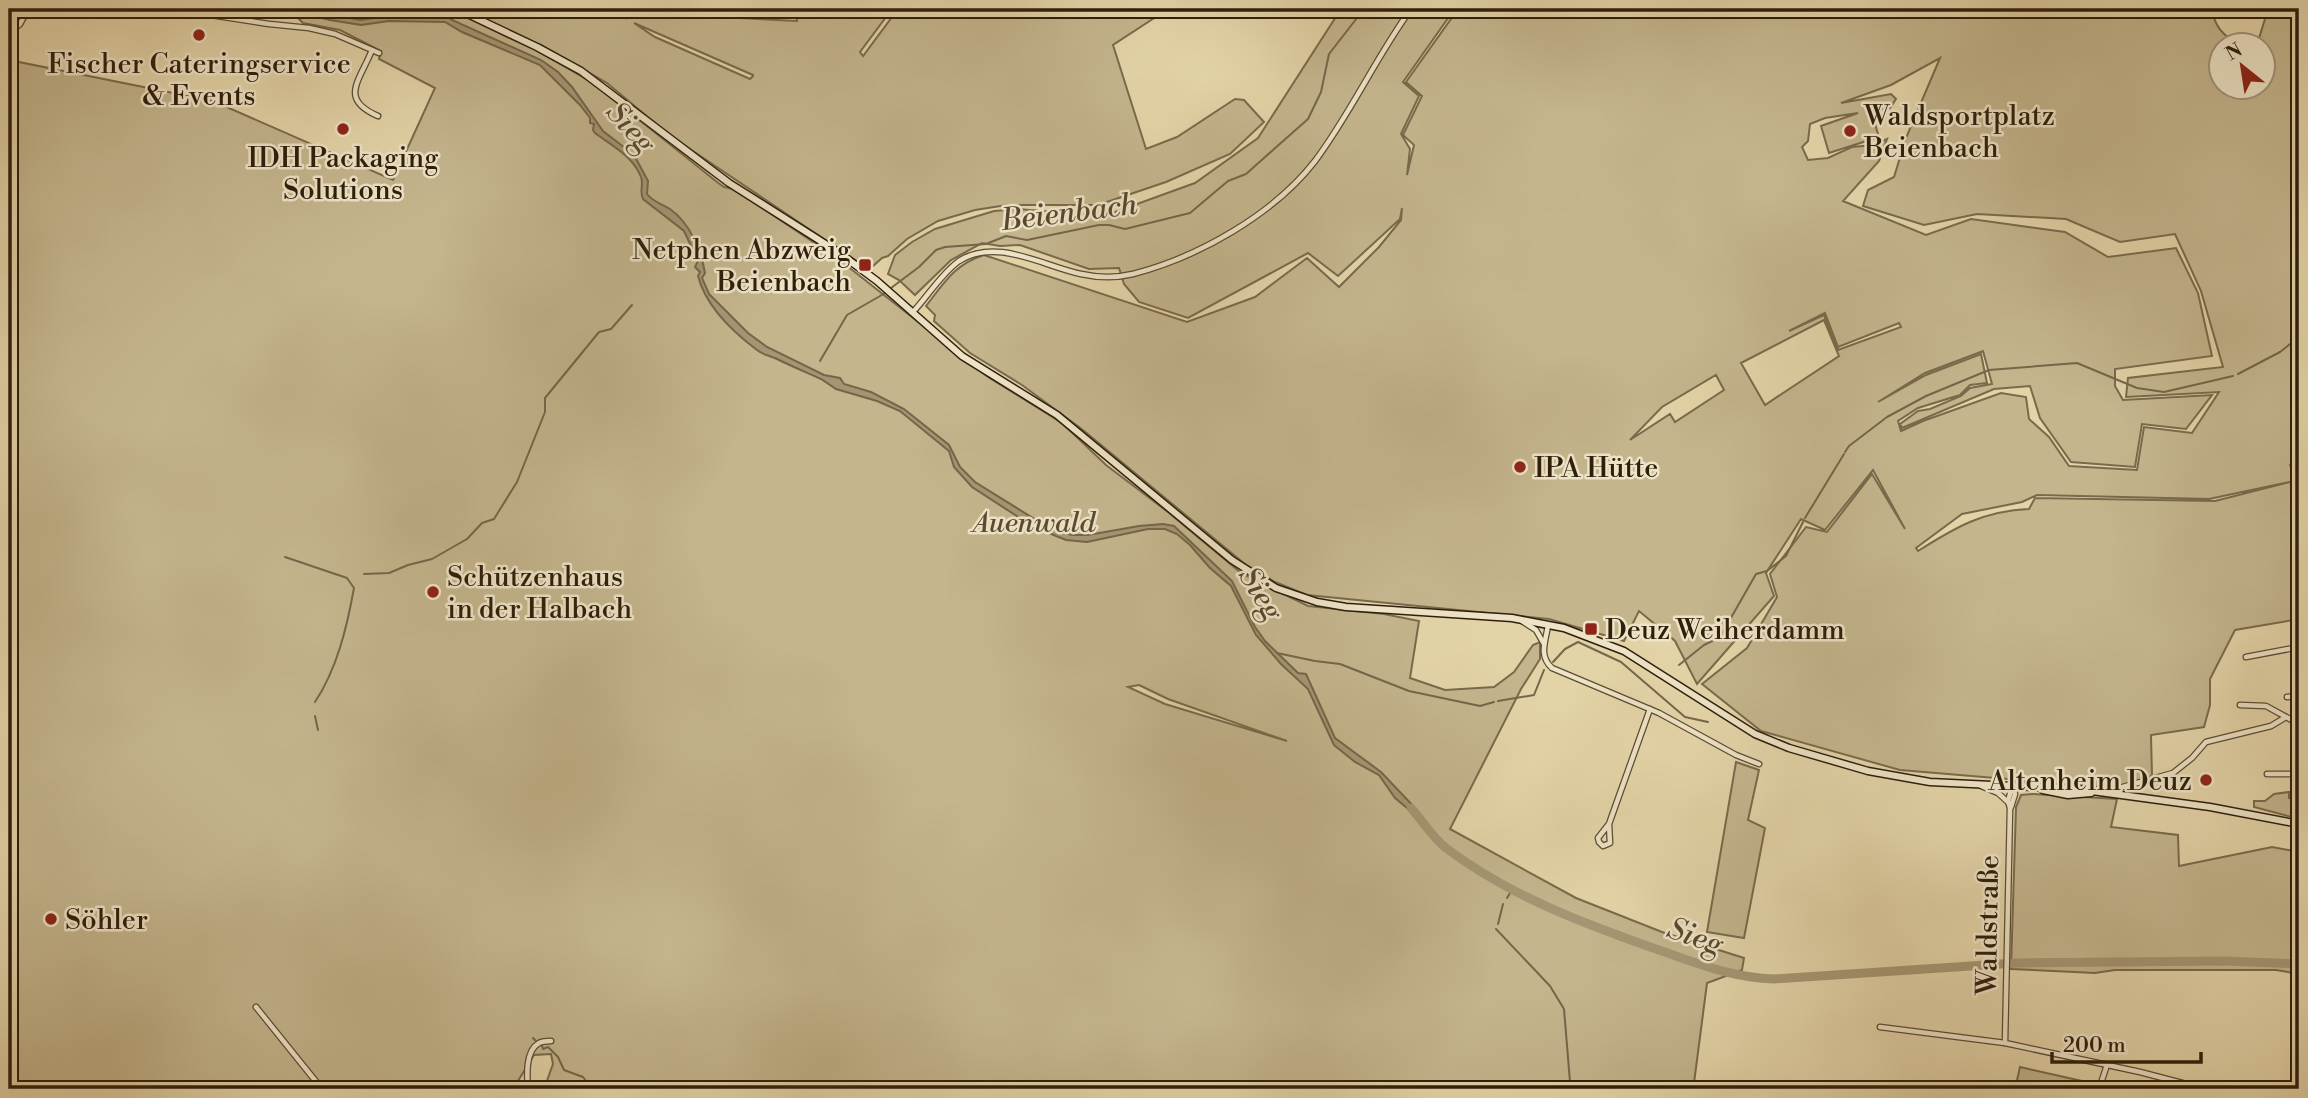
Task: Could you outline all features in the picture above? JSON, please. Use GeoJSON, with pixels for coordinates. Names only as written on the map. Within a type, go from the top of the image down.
{"type":"FeatureCollection","features":[{"type":"Feature","properties":{"kind":"main road"},"geometry":{"type":"LineString","coordinates":[[457,9],[581,71],[729,183],[824,243],[877,281],[962,356],[1057,415],[1232,560],[1276,588],[1317,602],[1353,608],[1518,619],[1575,632],[1624,651],[1739,726],[1775,743],[1833,762],[1903,779],[2042,789],[2068,795],[2108,794],[2210,807],[2299,824]]}},
{"type":"Feature","properties":{"kind":"street"},"geometry":{"type":"LineString","coordinates":[[9,33],[20,24],[28,9]]}},
{"type":"Feature","properties":{"kind":"street"},"geometry":{"type":"LineString","coordinates":[[172,9],[279,26],[309,28],[335,34],[379,53]]}},
{"type":"Feature","properties":{"kind":"street"},"geometry":{"type":"LineString","coordinates":[[913,312],[949,269],[976,253],[1011,254],[1083,275],[1111,278],[1141,272],[1175,259],[1231,231],[1286,193],[1316,159],[1411,9]]}},
{"type":"Feature","properties":{"kind":"street"},"geometry":{"type":"LineString","coordinates":[[372,50],[354,92],[356,103],[378,116]]}},
{"type":"Feature","properties":{"kind":"street"},"geometry":{"type":"LineString","coordinates":[[1518,619],[1536,630],[1544,645]]}},
{"type":"Feature","properties":{"kind":"street"},"geometry":{"type":"LineString","coordinates":[[1548,624],[1544,657],[1552,668],[1650,709],[1736,755],[1759,764]]}},
{"type":"Feature","properties":{"kind":"street"},"geometry":{"type":"LineString","coordinates":[[2246,657],[2299,647]]}},
{"type":"Feature","properties":{"kind":"street"},"geometry":{"type":"LineString","coordinates":[[2287,697],[2299,696]]}},
{"type":"Feature","properties":{"kind":"street"},"geometry":{"type":"LineString","coordinates":[[2240,705],[2261,704],[2299,723]]}},
{"type":"Feature","properties":{"kind":"street"},"geometry":{"type":"LineString","coordinates":[[1609,824],[1610,843],[1604,846],[1598,838],[1609,824],[1650,709]]}},
{"type":"Feature","properties":{"kind":"street"},"geometry":{"type":"LineString","coordinates":[[2108,794],[2112,790],[2173,773],[2192,758],[2203,743],[2271,726],[2286,717]]}},
{"type":"Feature","properties":{"kind":"street"},"geometry":{"type":"LineString","coordinates":[[2267,775],[2299,774]]}},
{"type":"Feature","properties":{"kind":"street"},"geometry":{"type":"LineString","coordinates":[[1980,785],[1998,793],[2010,805]]}},
{"type":"Feature","properties":{"kind":"street","name":"Waldstraße"},"geometry":{"type":"LineString","coordinates":[[2005,1043],[2010,805],[2015,794],[2012,787]]}},
{"type":"Feature","properties":{"kind":"street"},"geometry":{"type":"LineString","coordinates":[[256,1007],[322,1089]]}},
{"type":"Feature","properties":{"kind":"street"},"geometry":{"type":"LineString","coordinates":[[1880,1027],[2005,1043],[2205,1089]]}},
{"type":"Feature","properties":{"kind":"street"},"geometry":{"type":"LineString","coordinates":[[528,1089],[527,1073],[531,1052],[539,1043],[551,1041]]}},
{"type":"Feature","properties":{"kind":"street"},"geometry":{"type":"LineString","coordinates":[[2099,1089],[2107,1065]]}},
{"type":"Feature","properties":{"kind":"green space","name":"Auenwald"},"geometry":{"type":"Polygon","coordinates":[[[254,9],[611,9],[627,19],[614,9],[674,9],[720,17],[797,21],[796,15],[703,9],[892,9],[860,52],[863,56],[898,9],[1168,9],[1113,45],[1146,149],[1177,137],[1235,99],[1244,100],[1264,122],[1230,154],[1166,182],[1098,205],[1007,205],[975,210],[938,221],[907,239],[888,256],[867,268],[672,137],[607,83],[541,45],[538,51],[593,83],[717,182],[734,189],[837,258],[988,377],[1062,423],[1106,465],[1241,573],[1308,606],[1384,614],[1419,621],[1410,678],[1445,690],[1494,687],[1514,672],[1533,645],[1540,642],[1540,659],[1521,689],[1450,829],[1576,898],[1662,932],[1744,958],[1742,970],[1707,983],[1694,1083],[1790,1086],[1806,1089],[544,1089],[553,1064],[551,1054],[534,1055],[513,1089],[9,1089],[9,60],[213,101],[393,180],[435,88],[379,59],[381,51],[340,30],[303,23],[296,16],[254,9]],[[634,23],[655,37],[750,79],[753,76],[753,75],[634,23]],[[1139,685],[1128,687],[1165,704],[1287,741],[1168,699],[1139,685]]]}},
{"type":"Feature","properties":{"kind":"green space"},"geometry":{"type":"Polygon","coordinates":[[[1341,9],[1458,9],[1451,14],[1403,82],[1419,96],[1401,134],[1410,149],[1407,175],[1414,145],[1403,135],[1422,96],[1406,82],[1451,19],[1464,9],[2213,9],[2215,21],[2222,32],[2206,32],[2206,102],[2276,102],[2276,32],[2261,32],[2268,9],[2299,9],[2299,458],[2290,465],[2299,480],[2299,619],[2235,630],[2210,679],[2210,705],[2204,727],[2151,735],[2152,776],[2115,788],[1900,770],[1761,731],[1702,684],[1747,648],[1777,597],[1770,574],[1806,527],[1827,532],[1872,474],[1905,529],[1873,470],[1825,530],[1801,519],[1766,573],[1774,596],[1697,684],[1675,641],[1639,611],[1624,641],[1549,619],[1307,595],[1275,582],[1246,565],[1083,430],[1022,385],[970,353],[934,321],[935,315],[926,306],[958,269],[984,255],[1187,322],[1255,297],[1307,258],[1339,287],[1379,247],[1401,220],[1402,208],[1400,219],[1338,276],[1308,253],[1188,318],[1139,302],[1124,284],[1119,268],[1089,269],[1020,245],[982,243],[951,260],[915,295],[888,274],[895,255],[912,242],[935,229],[994,211],[1018,209],[1104,216],[1195,183],[1258,138],[1341,9]],[[1940,58],[1891,85],[1841,103],[1891,94],[1896,99],[1890,108],[1871,111],[1879,137],[1829,153],[1821,126],[1858,113],[1825,118],[1810,124],[1808,141],[1802,147],[1808,160],[1828,158],[1852,147],[1874,145],[1887,139],[1879,161],[1843,201],[1926,235],[1971,219],[2065,232],[2108,257],[2176,248],[2198,293],[2212,356],[2115,369],[2115,386],[2123,400],[2212,395],[2186,429],[2142,424],[2135,467],[2071,462],[2040,418],[2030,386],[1994,389],[1902,428],[1900,424],[1918,411],[1961,396],[1970,388],[1992,384],[1983,351],[1925,373],[1878,402],[1926,375],[1981,354],[1987,383],[1970,385],[1960,395],[1918,408],[1898,421],[1901,431],[2001,393],[2026,397],[2029,419],[2049,437],[2069,466],[2137,470],[2144,427],[2192,433],[2219,392],[2126,397],[2128,378],[2223,367],[2201,291],[2175,234],[2120,242],[2066,219],[1977,214],[1924,225],[1863,206],[1868,190],[1894,177],[1906,138],[1940,58]],[[1825,313],[1789,331],[1824,315],[1838,350],[1901,327],[1899,323],[1838,347],[1825,313]],[[1824,320],[1741,363],[1765,405],[1839,356],[1824,320]],[[1716,375],[1662,407],[1630,440],[1670,414],[1675,422],[1724,390],[1716,375]],[[2294,481],[2209,499],[2037,495],[2022,502],[1962,514],[1916,548],[1918,551],[1958,528],[1984,517],[2029,509],[2035,498],[2215,501],[2294,481]]]}},
{"type":"Feature","properties":{"kind":"green space"},"geometry":{"type":"Polygon","coordinates":[[[1736,762],[1759,770],[1748,820],[1765,828],[1744,938],[1707,932],[1736,762]]]}},
{"type":"Feature","properties":{"kind":"green space"},"geometry":{"type":"Polygon","coordinates":[[[2289,792],[2289,798],[2299,799],[2299,819],[2254,807],[2254,801],[2265,801],[2274,794],[2289,792]]]}},
{"type":"Feature","properties":{"kind":"green space"},"geometry":{"type":"Polygon","coordinates":[[[2021,795],[2117,799],[2111,827],[2178,835],[2179,866],[2272,847],[2299,852],[2293,904],[2299,918],[2299,974],[2276,970],[2115,970],[2095,973],[2011,969],[2016,807],[2021,795]]]}},
{"type":"Feature","properties":{"kind":"green space"},"geometry":{"type":"Polygon","coordinates":[[[2020,1067],[2091,1083],[2089,1089],[2015,1089],[2020,1067]]]}},
{"type":"Feature","properties":{"kind":"shaded area"},"geometry":{"type":"Polygon","coordinates":[[[286,9],[305,9],[360,20],[409,13],[444,14],[541,60],[558,72],[603,131],[634,155],[648,181],[647,194],[670,209],[683,222],[701,255],[705,273],[702,278],[709,294],[748,333],[767,347],[824,375],[840,378],[844,384],[871,392],[904,409],[949,445],[960,467],[975,482],[1049,528],[1072,535],[1088,535],[1139,526],[1174,526],[1232,581],[1265,641],[1298,673],[1306,674],[1335,738],[1381,772],[1417,810],[1418,817],[1395,798],[1379,775],[1355,762],[1334,745],[1308,689],[1281,664],[1256,635],[1231,586],[1177,534],[1165,529],[1148,529],[1087,542],[1066,540],[1029,524],[972,487],[954,467],[949,451],[900,411],[836,389],[821,379],[762,353],[739,335],[721,318],[707,298],[698,276],[700,272],[695,267],[698,261],[684,231],[643,199],[641,177],[633,163],[595,133],[594,124],[590,123],[590,118],[580,105],[540,65],[462,32],[445,22],[389,21],[361,25],[286,9]]]}},
{"type":"Feature","properties":{"kind":"waterway","name":"Beienbach"},"geometry":{"type":"LineString","coordinates":[[891,288],[936,250],[945,247],[986,244],[1006,236],[1027,240],[1099,225],[1125,229],[1190,213],[1228,181],[1246,174],[1308,119],[1321,92],[1329,54],[1364,9]]}},
{"type":"Feature","properties":{"kind":"waterway","name":"Beienbach"},"geometry":{"type":"LineString","coordinates":[[820,361],[847,315],[887,292]]}},
{"type":"Feature","properties":{"kind":"waterway"},"geometry":{"type":"LineString","coordinates":[[364,574],[389,573],[432,559],[467,539],[482,523],[494,519],[517,482],[545,412],[545,398],[599,332],[611,329],[632,305]]}},
{"type":"Feature","properties":{"kind":"waterway"},"geometry":{"type":"LineString","coordinates":[[2238,374],[2280,352],[2299,337]]}},
{"type":"Feature","properties":{"kind":"waterway"},"geometry":{"type":"LineString","coordinates":[[1845,452],[1887,417],[1926,396],[1989,370],[2077,363],[2137,388],[2164,392],[2233,376]]}},
{"type":"Feature","properties":{"kind":"waterway"},"geometry":{"type":"LineString","coordinates":[[1805,518],[1844,454]]}},
{"type":"Feature","properties":{"kind":"waterway"},"geometry":{"type":"LineString","coordinates":[[1679,665],[1704,645],[1720,637],[1756,574],[1767,571],[1786,556],[1803,522]]}},
{"type":"Feature","properties":{"kind":"waterway"},"geometry":{"type":"LineString","coordinates":[[285,557],[347,578],[354,588],[340,647],[315,702]]}},
{"type":"Feature","properties":{"kind":"waterway"},"geometry":{"type":"LineString","coordinates":[[1553,662],[1565,649],[1578,642],[1621,662],[1685,717],[1708,722]]}},
{"type":"Feature","properties":{"kind":"waterway"},"geometry":{"type":"LineString","coordinates":[[1277,653],[1340,664],[1409,691],[1480,706],[1494,702]]}},
{"type":"Feature","properties":{"kind":"waterway"},"geometry":{"type":"LineString","coordinates":[[1498,701],[1534,695],[1544,670]]}},
{"type":"Feature","properties":{"kind":"waterway"},"geometry":{"type":"LineString","coordinates":[[315,716],[318,730]]}},
{"type":"Feature","properties":{"kind":"waterway","name":"Sieg"},"geometry":{"type":"LineString","coordinates":[[1411,808],[1446,848],[1520,894],[1628,939],[1699,964],[1758,978],[2016,963],[2225,961],[2299,964]]}},
{"type":"Feature","properties":{"kind":"waterway"},"geometry":{"type":"LineString","coordinates":[[1507,898],[1512,890]]}},
{"type":"Feature","properties":{"kind":"waterway"},"geometry":{"type":"LineString","coordinates":[[1498,924],[1503,904]]}},
{"type":"Feature","properties":{"kind":"waterway"},"geometry":{"type":"LineString","coordinates":[[1496,929],[1550,986],[1564,1009],[1570,1082],[1564,1088]]}},
{"type":"Feature","properties":{"kind":"waterway"},"geometry":{"type":"LineString","coordinates":[[533,1038],[536,1041]]}},
{"type":"Feature","properties":{"kind":"waterway"},"geometry":{"type":"LineString","coordinates":[[542,1046],[543,1049],[548,1047],[558,1057],[564,1070],[583,1077],[592,1089]]}},
{"type":"Feature","properties":{"kind":"place","name":"Fischer Cateringservice & Events"},"geometry":{"type":"Point","coordinates":[199,35]}},
{"type":"Feature","properties":{"kind":"place","name":"IDH Packaging Solutions"},"geometry":{"type":"Point","coordinates":[343,129]}},
{"type":"Feature","properties":{"kind":"place","name":"Waldsportplatz Beienbach"},"geometry":{"type":"Point","coordinates":[1850,131]}},
{"type":"Feature","properties":{"kind":"place","name":"Netphen Abzweig Beienbach"},"geometry":{"type":"Point","coordinates":[865,265]}},
{"type":"Feature","properties":{"kind":"place","name":"IPA Hütte"},"geometry":{"type":"Point","coordinates":[1520,467]}},
{"type":"Feature","properties":{"kind":"place","name":"Schützenhaus in der Halbach"},"geometry":{"type":"Point","coordinates":[433,592]}},
{"type":"Feature","properties":{"kind":"place","name":"Deuz Weiherdamm"},"geometry":{"type":"Point","coordinates":[1591,629]}},
{"type":"Feature","properties":{"kind":"place","name":"Altenheim Deuz"},"geometry":{"type":"Point","coordinates":[2206,780]}},
{"type":"Feature","properties":{"kind":"place","name":"Söhler"},"geometry":{"type":"Point","coordinates":[51,919]}}]}
